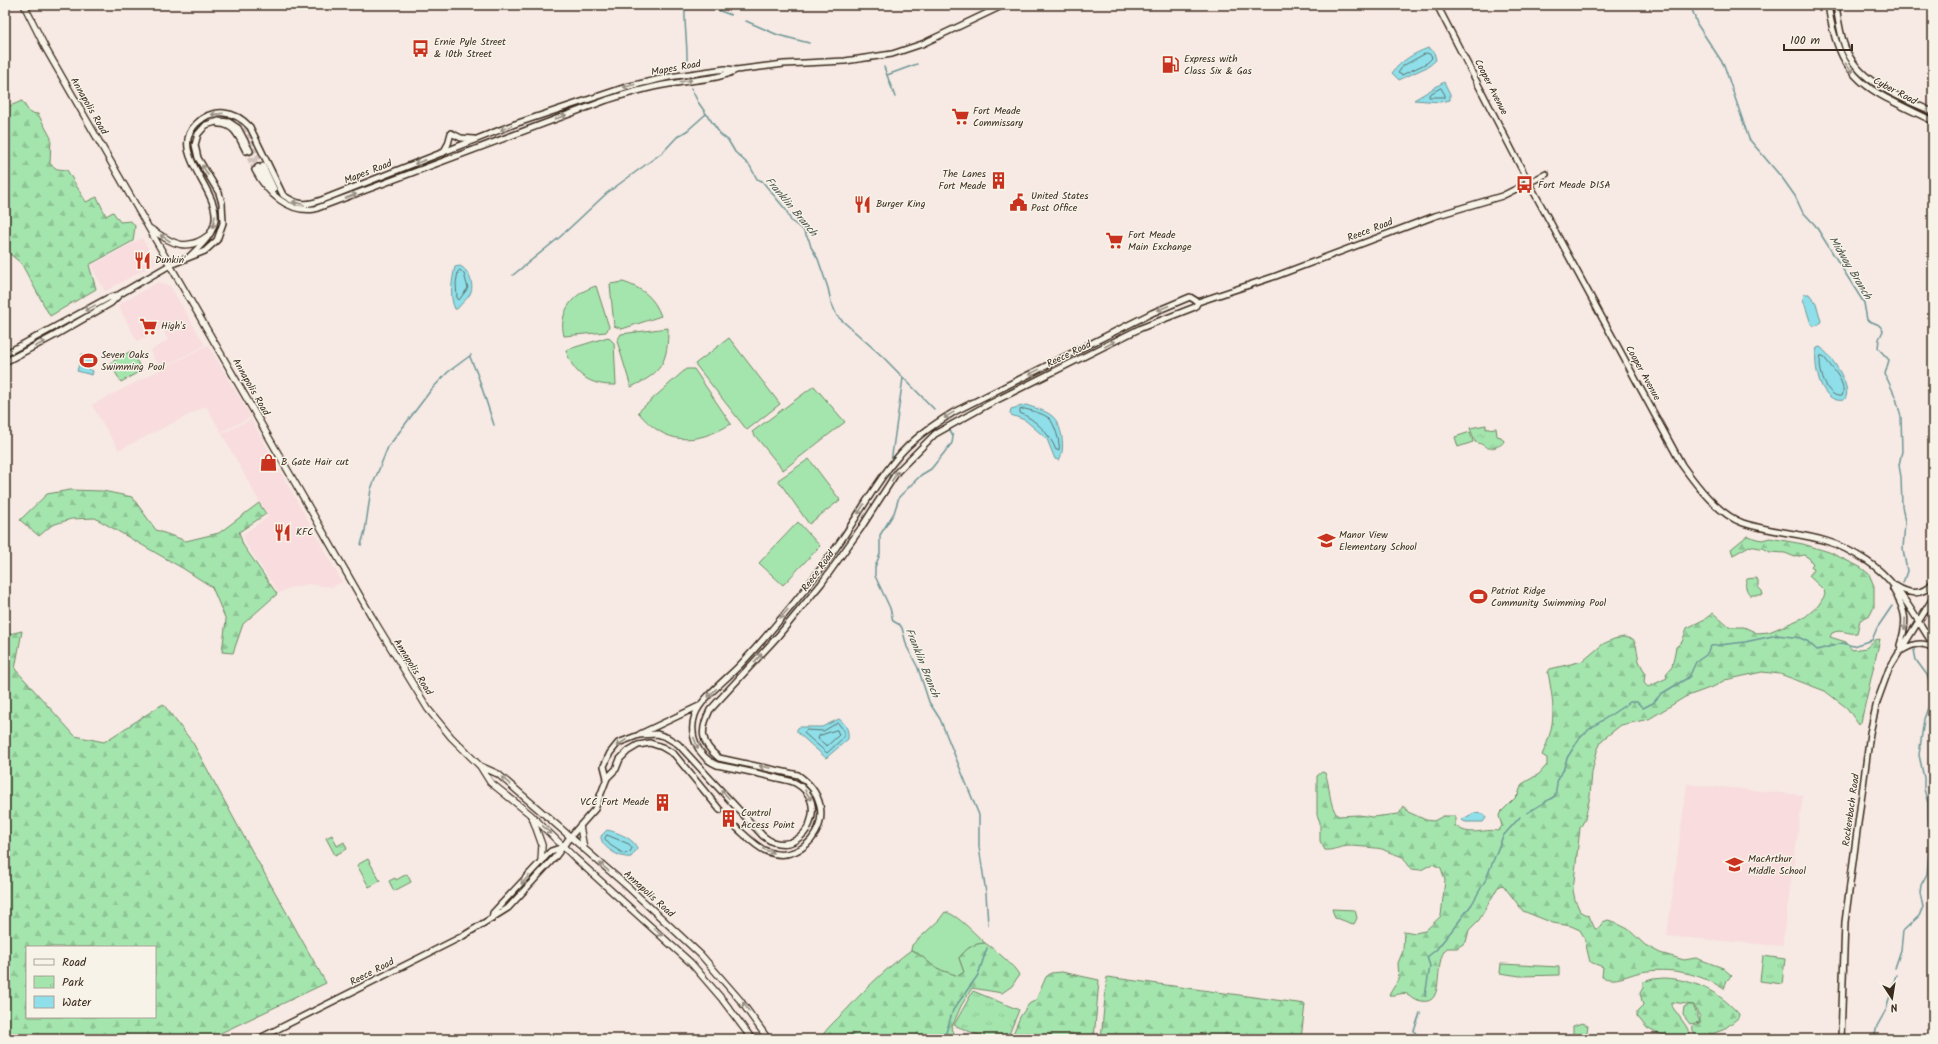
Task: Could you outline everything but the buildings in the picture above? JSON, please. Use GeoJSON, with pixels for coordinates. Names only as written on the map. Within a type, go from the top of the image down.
{"type":"FeatureCollection","features":[{"type":"Feature","properties":{"kind":"main road","name":"Annapolis Road"},"geometry":{"type":"LineString","coordinates":[[24,5],[46,49],[405,672],[440,725],[480,766],[490,782],[531,815],[691,963],[722,999],[752,1039]]}},
{"type":"Feature","properties":{"kind":"main road"},"geometry":{"type":"LineString","coordinates":[[148,227],[180,245],[200,242],[209,235]]}},
{"type":"Feature","properties":{"kind":"main road","name":"Annapolis Road"},"geometry":{"type":"LineString","coordinates":[[480,766],[498,774],[570,836],[701,955],[740,1000],[768,1039]]}},
{"type":"Feature","properties":{"kind":"main road"},"geometry":{"type":"LineString","coordinates":[[531,815],[542,845],[541,862]]}},
{"type":"Feature","properties":{"kind":"main road"},"geometry":{"type":"LineString","coordinates":[[580,826],[584,849]]}},
{"type":"Feature","properties":{"kind":"street","name":"Mapes Road"},"geometry":{"type":"LineString","coordinates":[[189,257],[209,235],[214,221],[214,207],[191,160],[188,141],[194,126],[204,117],[212,114],[229,113],[244,121],[250,127],[283,195],[292,201],[304,205],[324,199],[515,124],[626,87],[669,77],[725,69],[736,70],[784,64],[863,59],[892,54],[922,44],[1004,5]]}},
{"type":"Feature","properties":{"kind":"street","name":"Cooper Avenue"},"geometry":{"type":"LineString","coordinates":[[1437,5],[1529,183],[1682,466],[1707,498],[1742,523],[1828,541],[1868,562],[1885,576],[1900,594],[1933,644]]}},
{"type":"Feature","properties":{"kind":"street","name":"Cyber Road"},"geometry":{"type":"LineString","coordinates":[[1828,5],[1839,52],[1854,74],[1877,93],[1933,121]]}},
{"type":"Feature","properties":{"kind":"street","name":"Cyber Road"},"geometry":{"type":"LineString","coordinates":[[1836,5],[1846,49],[1859,69],[1880,86],[1933,112]]}},
{"type":"Feature","properties":{"kind":"street","name":"Mapes Road"},"geometry":{"type":"LineString","coordinates":[[277,197],[258,168],[265,188],[277,197],[294,208],[306,210],[316,209],[631,92],[674,83],[727,75],[736,70]]}},
{"type":"Feature","properties":{"kind":"street","name":"Mapes Road"},"geometry":{"type":"LineString","coordinates":[[120,294],[170,265],[205,251],[217,240],[223,223],[223,211],[219,193],[198,158],[195,145],[198,134],[210,123],[231,126],[248,151]]}},
{"type":"Feature","properties":{"kind":"street"},"geometry":{"type":"LineString","coordinates":[[442,153],[448,144],[451,133],[461,138],[477,139]]}},
{"type":"Feature","properties":{"kind":"street","name":"Reece Road"},"geometry":{"type":"LineString","coordinates":[[737,828],[756,845],[766,851],[777,854],[796,851],[811,839],[818,830],[822,811],[815,790],[808,782],[798,775],[782,770],[719,758],[706,745],[703,734],[704,723],[710,710],[778,636],[821,584],[861,528],[897,472],[935,434],[1141,328],[1194,307],[1198,302],[1276,276],[1423,220],[1502,196],[1546,174]]}},
{"type":"Feature","properties":{"kind":"street"},"geometry":{"type":"LineString","coordinates":[[5,354],[108,298],[120,294]]}},
{"type":"Feature","properties":{"kind":"street"},"geometry":{"type":"LineString","coordinates":[[5,362],[58,334],[111,303],[120,294]]}},
{"type":"Feature","properties":{"kind":"street","name":"Reece Road"},"geometry":{"type":"LineString","coordinates":[[607,778],[604,766],[610,753],[618,743],[639,735],[699,706],[756,648],[800,596],[842,540],[880,480],[896,458],[929,428],[954,412],[1152,313],[1190,297],[1198,302]]}},
{"type":"Feature","properties":{"kind":"street"},"geometry":{"type":"LineString","coordinates":[[1885,576],[1897,587],[1913,594],[1923,592],[1933,582]]}},
{"type":"Feature","properties":{"kind":"street"},"geometry":{"type":"LineString","coordinates":[[1885,576],[1897,596],[1905,614],[1905,630],[1898,652]]}},
{"type":"Feature","properties":{"kind":"street","name":"Rockenbach Road"},"geometry":{"type":"LineString","coordinates":[[1841,1039],[1845,922],[1867,755],[1877,702],[1883,682],[1898,652],[1933,598]]}},
{"type":"Feature","properties":{"kind":"street"},"geometry":{"type":"LineString","coordinates":[[1898,652],[1919,643],[1933,648]]}},
{"type":"Feature","properties":{"kind":"street","name":"Reece Road"},"geometry":{"type":"LineString","coordinates":[[639,735],[657,734],[678,744],[763,836],[773,842],[784,843],[794,841],[803,835],[812,820],[813,810],[809,795],[796,783],[717,765],[707,760],[702,755],[694,736],[693,725],[699,706]]}},
{"type":"Feature","properties":{"kind":"street","name":"Reece Road"},"geometry":{"type":"LineString","coordinates":[[258,1039],[456,940],[508,908],[595,809],[607,778],[616,769],[620,758],[638,745],[650,744],[662,746],[674,754],[720,810]]}},
{"type":"Feature","properties":{"kind":"street","name":"Reece Road"},"geometry":{"type":"LineString","coordinates":[[492,919],[493,913],[551,851],[564,846]]}},
{"type":"Feature","properties":{"kind":"shaded area"},"geometry":{"type":"Polygon","coordinates":[[[142,238],[156,263],[105,291],[91,266],[142,238]]]}},
{"type":"Feature","properties":{"kind":"shaded area"},"geometry":{"type":"Polygon","coordinates":[[[158,282],[170,286],[205,345],[160,369],[150,351],[168,340],[162,328],[137,341],[118,305],[158,282]]]}},
{"type":"Feature","properties":{"kind":"shaded area"},"geometry":{"type":"Polygon","coordinates":[[[208,345],[251,417],[221,432],[206,406],[119,450],[92,405],[208,345]]]}},
{"type":"Feature","properties":{"kind":"shaded area"},"geometry":{"type":"Polygon","coordinates":[[[251,419],[342,582],[332,587],[308,584],[289,588],[279,593],[246,544],[243,534],[268,517],[222,434],[251,419]]]}},
{"type":"Feature","properties":{"kind":"shaded area","name":"MacArthur Middle School"},"geometry":{"type":"Polygon","coordinates":[[[1687,784],[1803,795],[1782,946],[1667,936],[1687,784]]]}},
{"type":"Feature","properties":{"kind":"green space"},"geometry":{"type":"Polygon","coordinates":[[[22,101],[30,113],[38,114],[51,138],[50,164],[57,169],[67,170],[86,202],[97,197],[106,216],[113,212],[120,222],[131,221],[135,226],[133,241],[89,265],[96,289],[50,316],[21,263],[5,250],[5,108],[22,101]]]}},
{"type":"Feature","properties":{"kind":"green space"},"geometry":{"type":"Polygon","coordinates":[[[623,282],[642,290],[651,298],[661,316],[622,329],[614,326],[610,284],[623,282]]]}},
{"type":"Feature","properties":{"kind":"green space"},"geometry":{"type":"Polygon","coordinates":[[[596,286],[609,327],[606,332],[564,336],[563,319],[565,311],[580,293],[596,286]]]}},
{"type":"Feature","properties":{"kind":"green space"},"geometry":{"type":"Polygon","coordinates":[[[668,328],[667,350],[661,365],[650,377],[631,387],[617,341],[621,334],[668,328]]]}},
{"type":"Feature","properties":{"kind":"green space"},"geometry":{"type":"Polygon","coordinates":[[[608,337],[614,343],[616,385],[607,385],[591,381],[584,377],[573,366],[566,350],[608,337]]]}},
{"type":"Feature","properties":{"kind":"green space"},"geometry":{"type":"Polygon","coordinates":[[[729,338],[780,404],[747,430],[695,364],[729,338]]]}},
{"type":"Feature","properties":{"kind":"green space"},"geometry":{"type":"Polygon","coordinates":[[[131,351],[142,370],[121,382],[110,363],[131,351]]]}},
{"type":"Feature","properties":{"kind":"green space"},"geometry":{"type":"Polygon","coordinates":[[[686,369],[694,369],[731,424],[705,436],[682,439],[659,431],[638,412],[686,369]]]}},
{"type":"Feature","properties":{"kind":"green space"},"geometry":{"type":"Polygon","coordinates":[[[814,386],[845,422],[783,470],[752,432],[814,386]]]}},
{"type":"Feature","properties":{"kind":"green space"},"geometry":{"type":"Polygon","coordinates":[[[1486,425],[1486,429],[1496,428],[1497,436],[1501,437],[1504,441],[1502,444],[1496,447],[1487,448],[1475,442],[1470,428],[1486,425]]]}},
{"type":"Feature","properties":{"kind":"green space"},"geometry":{"type":"Polygon","coordinates":[[[1470,432],[1473,442],[1458,447],[1455,437],[1470,432]]]}},
{"type":"Feature","properties":{"kind":"green space"},"geometry":{"type":"Polygon","coordinates":[[[809,459],[840,500],[809,524],[778,480],[809,459]]]}},
{"type":"Feature","properties":{"kind":"green space"},"geometry":{"type":"Polygon","coordinates":[[[70,490],[103,491],[132,497],[156,530],[186,541],[219,533],[259,503],[266,514],[239,532],[243,545],[277,594],[243,624],[233,653],[222,652],[226,620],[212,587],[184,569],[95,518],[71,519],[52,525],[39,536],[20,520],[47,494],[70,490]]]}},
{"type":"Feature","properties":{"kind":"green space"},"geometry":{"type":"Polygon","coordinates":[[[798,522],[820,546],[783,585],[759,563],[798,522]]]}},
{"type":"Feature","properties":{"kind":"green space"},"geometry":{"type":"Polygon","coordinates":[[[1747,536],[1762,540],[1770,538],[1803,544],[1829,552],[1860,567],[1869,574],[1874,586],[1874,607],[1870,615],[1860,620],[1857,633],[1839,631],[1832,633],[1830,637],[1846,642],[1852,650],[1866,648],[1875,640],[1880,639],[1861,722],[1859,725],[1847,708],[1825,691],[1780,674],[1762,672],[1725,680],[1715,686],[1685,697],[1649,719],[1621,725],[1602,740],[1597,751],[1592,772],[1590,796],[1585,819],[1580,828],[1573,890],[1575,900],[1580,911],[1589,916],[1595,929],[1598,929],[1603,922],[1608,920],[1628,929],[1645,945],[1660,953],[1684,960],[1696,958],[1723,968],[1732,976],[1727,980],[1724,989],[1715,983],[1695,975],[1673,971],[1662,970],[1641,972],[1616,979],[1607,979],[1602,977],[1603,967],[1590,962],[1584,937],[1580,930],[1571,926],[1553,923],[1523,911],[1503,885],[1498,887],[1479,920],[1469,930],[1466,942],[1457,948],[1447,948],[1442,954],[1438,984],[1432,999],[1425,1001],[1415,999],[1408,994],[1389,995],[1399,979],[1398,963],[1403,951],[1404,931],[1415,933],[1425,931],[1441,916],[1445,880],[1441,868],[1432,864],[1421,870],[1411,869],[1403,857],[1382,849],[1350,846],[1325,850],[1320,841],[1320,822],[1317,815],[1317,776],[1322,772],[1325,773],[1331,801],[1338,816],[1359,815],[1372,817],[1399,814],[1404,806],[1408,812],[1426,820],[1434,821],[1443,816],[1455,816],[1455,825],[1465,831],[1498,831],[1502,826],[1499,816],[1500,813],[1518,795],[1522,784],[1539,774],[1547,765],[1547,758],[1542,755],[1550,733],[1553,714],[1552,695],[1548,672],[1550,669],[1583,661],[1603,644],[1614,639],[1624,637],[1633,639],[1636,645],[1639,661],[1645,673],[1644,683],[1648,687],[1667,678],[1666,674],[1672,667],[1676,647],[1682,642],[1687,628],[1713,613],[1729,627],[1744,627],[1757,633],[1769,632],[1805,617],[1818,606],[1825,595],[1824,590],[1809,576],[1813,570],[1811,566],[1813,564],[1809,558],[1804,555],[1795,557],[1785,553],[1770,552],[1765,549],[1749,546],[1733,555],[1731,549],[1747,536]]]}},
{"type":"Feature","properties":{"kind":"green space"},"geometry":{"type":"Polygon","coordinates":[[[1755,578],[1758,580],[1758,587],[1762,591],[1763,595],[1750,595],[1747,589],[1747,579],[1755,578]]]}},
{"type":"Feature","properties":{"kind":"green space"},"geometry":{"type":"Polygon","coordinates":[[[22,631],[15,669],[75,736],[104,742],[163,704],[193,743],[326,983],[208,1039],[5,1039],[5,635],[22,631]]]}},
{"type":"Feature","properties":{"kind":"green space"},"geometry":{"type":"Polygon","coordinates":[[[332,835],[337,846],[344,842],[347,849],[335,855],[326,838],[332,835]]]}},
{"type":"Feature","properties":{"kind":"green space"},"geometry":{"type":"Polygon","coordinates":[[[368,859],[380,881],[369,887],[357,865],[368,859]]]}},
{"type":"Feature","properties":{"kind":"green space"},"geometry":{"type":"Polygon","coordinates":[[[407,874],[411,882],[394,891],[389,881],[395,878],[396,880],[407,874]]]}},
{"type":"Feature","properties":{"kind":"green space"},"geometry":{"type":"Polygon","coordinates":[[[1332,909],[1355,910],[1357,918],[1354,924],[1335,918],[1332,909]]]}},
{"type":"Feature","properties":{"kind":"green space"},"geometry":{"type":"Polygon","coordinates":[[[945,912],[955,916],[985,943],[970,947],[959,958],[964,972],[958,976],[942,971],[911,950],[912,945],[939,920],[945,912]]]}},
{"type":"Feature","properties":{"kind":"green space"},"geometry":{"type":"Polygon","coordinates":[[[985,943],[999,953],[1017,971],[1019,975],[1012,986],[1002,993],[972,988],[961,1006],[951,1029],[957,1037],[970,1039],[820,1039],[830,1026],[871,984],[911,950],[942,971],[958,976],[964,972],[959,958],[970,947],[985,943]]]}},
{"type":"Feature","properties":{"kind":"green space"},"geometry":{"type":"Polygon","coordinates":[[[1763,956],[1785,959],[1782,984],[1760,981],[1763,956]]]}},
{"type":"Feature","properties":{"kind":"green space"},"geometry":{"type":"Polygon","coordinates":[[[1501,964],[1559,967],[1559,975],[1520,976],[1500,973],[1501,964]]]}},
{"type":"Feature","properties":{"kind":"green space"},"geometry":{"type":"Polygon","coordinates":[[[1062,972],[1099,980],[1094,1039],[1011,1039],[1020,1017],[1029,1004],[1036,1000],[1046,977],[1051,973],[1062,972]]]}},
{"type":"Feature","properties":{"kind":"green space"},"geometry":{"type":"Polygon","coordinates":[[[1107,977],[1305,1004],[1301,1039],[1101,1039],[1107,977]]]}},
{"type":"Feature","properties":{"kind":"green space"},"geometry":{"type":"Polygon","coordinates":[[[1664,978],[1686,981],[1705,988],[1723,999],[1731,1006],[1739,1014],[1738,1018],[1723,1030],[1700,1038],[1696,1036],[1693,1029],[1693,1025],[1700,1023],[1700,1017],[1694,1005],[1671,1002],[1671,1005],[1686,1026],[1690,1039],[1666,1039],[1665,1035],[1656,1033],[1647,1028],[1637,1016],[1637,1011],[1643,1005],[1640,993],[1643,988],[1643,982],[1664,978]]]}},
{"type":"Feature","properties":{"kind":"green space"},"geometry":{"type":"Polygon","coordinates":[[[973,991],[1019,1010],[1007,1039],[987,1039],[954,1025],[973,991]]]}},
{"type":"Feature","properties":{"kind":"green space"},"geometry":{"type":"Polygon","coordinates":[[[1693,1005],[1700,1022],[1690,1024],[1683,1015],[1684,1007],[1693,1005]]]}},
{"type":"Feature","properties":{"kind":"green space"},"geometry":{"type":"Polygon","coordinates":[[[1582,1023],[1588,1025],[1586,1039],[1577,1039],[1573,1034],[1573,1026],[1582,1023]]]}},
{"type":"Feature","properties":{"kind":"water"},"geometry":{"type":"Polygon","coordinates":[[[1428,48],[1434,52],[1436,60],[1429,66],[1399,80],[1392,73],[1408,58],[1428,48]]]}},
{"type":"Feature","properties":{"kind":"water"},"geometry":{"type":"Polygon","coordinates":[[[1444,82],[1450,94],[1450,100],[1440,102],[1414,100],[1444,82]]]}},
{"type":"Feature","properties":{"kind":"water"},"geometry":{"type":"Polygon","coordinates":[[[460,266],[466,271],[470,278],[472,287],[466,300],[457,309],[455,309],[452,299],[452,283],[455,267],[460,266]]]}},
{"type":"Feature","properties":{"kind":"water"},"geometry":{"type":"Polygon","coordinates":[[[1804,294],[1809,294],[1816,303],[1821,321],[1819,325],[1814,326],[1811,324],[1803,299],[1804,294]]]}},
{"type":"Feature","properties":{"kind":"water"},"geometry":{"type":"Polygon","coordinates":[[[1820,347],[1830,357],[1844,380],[1847,395],[1844,400],[1836,400],[1829,396],[1820,382],[1817,373],[1816,355],[1817,348],[1820,347]]]}},
{"type":"Feature","properties":{"kind":"water","name":"Seven Oaks Swimming Pool"},"geometry":{"type":"Polygon","coordinates":[[[82,354],[97,358],[94,366],[89,365],[88,369],[93,371],[92,375],[77,371],[82,354]]]}},
{"type":"Feature","properties":{"kind":"water"},"geometry":{"type":"Polygon","coordinates":[[[1026,405],[1046,412],[1052,416],[1058,425],[1062,437],[1062,450],[1059,460],[1055,459],[1047,439],[1025,420],[1011,415],[1011,409],[1026,405]]]}},
{"type":"Feature","properties":{"kind":"water"},"geometry":{"type":"Polygon","coordinates":[[[839,719],[844,723],[848,733],[848,739],[826,758],[797,732],[799,727],[822,727],[839,719]]]}},
{"type":"Feature","properties":{"kind":"water"},"geometry":{"type":"Polygon","coordinates":[[[1474,813],[1484,814],[1486,818],[1483,822],[1466,822],[1461,820],[1474,813]]]}},
{"type":"Feature","properties":{"kind":"water"},"geometry":{"type":"Polygon","coordinates":[[[607,830],[620,834],[636,845],[637,849],[631,857],[622,856],[607,848],[601,836],[607,830]]]}},
{"type":"Feature","properties":{"kind":"waterway","name":"Franklin Branch"},"geometry":{"type":"LineString","coordinates":[[685,5],[687,67]]}},
{"type":"Feature","properties":{"kind":"waterway"},"geometry":{"type":"LineString","coordinates":[[704,5],[731,15]]}},
{"type":"Feature","properties":{"kind":"waterway","name":"Midway Branch"},"geometry":{"type":"LineString","coordinates":[[1688,5],[1692,9],[1697,24],[1724,65],[1749,139],[1783,179],[1795,196],[1802,211],[1815,225],[1864,303],[1867,320],[1878,325],[1883,331],[1879,339],[1878,348],[1889,360],[1885,374],[1896,398],[1901,417],[1902,451],[1899,465],[1902,506],[1905,522],[1903,549],[1907,571],[1903,583]]}},
{"type":"Feature","properties":{"kind":"waterway"},"geometry":{"type":"LineString","coordinates":[[746,21],[778,35],[809,43]]}},
{"type":"Feature","properties":{"kind":"waterway"},"geometry":{"type":"LineString","coordinates":[[887,75],[917,64]]}},
{"type":"Feature","properties":{"kind":"waterway"},"geometry":{"type":"LineString","coordinates":[[884,67],[895,97]]}},
{"type":"Feature","properties":{"kind":"waterway","name":"Franklin Branch"},"geometry":{"type":"LineString","coordinates":[[691,88],[698,102],[721,135],[728,140],[735,152],[750,166],[757,179],[762,181],[786,210],[791,221],[803,230],[818,259],[831,302],[837,316],[883,357],[934,409]]}},
{"type":"Feature","properties":{"kind":"waterway"},"geometry":{"type":"LineString","coordinates":[[513,275],[560,237],[607,193],[663,152],[677,137],[688,130],[706,114]]}},
{"type":"Feature","properties":{"kind":"waterway"},"geometry":{"type":"LineString","coordinates":[[361,545],[365,531],[371,489],[388,447],[431,390],[448,372],[471,355]]}},
{"type":"Feature","properties":{"kind":"waterway"},"geometry":{"type":"LineString","coordinates":[[470,357],[478,376],[494,425]]}},
{"type":"Feature","properties":{"kind":"waterway"},"geometry":{"type":"LineString","coordinates":[[891,462],[903,378]]}},
{"type":"Feature","properties":{"kind":"waterway","name":"Franklin Branch"},"geometry":{"type":"LineString","coordinates":[[950,430],[953,437],[952,443],[931,469],[921,475],[899,497],[894,513],[880,535],[880,554],[875,567],[875,576],[890,608],[893,621],[902,628],[907,647],[918,668],[929,702],[940,719],[979,815],[979,847],[986,893],[988,925]]}},
{"type":"Feature","properties":{"kind":"waterway"},"geometry":{"type":"LineString","coordinates":[[889,478],[890,470]]}},
{"type":"Feature","properties":{"kind":"waterway"},"geometry":{"type":"LineString","coordinates":[[1527,813],[1555,796],[1558,777],[1563,771],[1567,758],[1579,739],[1588,730],[1630,702],[1637,702],[1643,708],[1653,703],[1661,694],[1689,677],[1696,662],[1706,655],[1711,646],[1745,642],[1777,635],[1800,638],[1807,641],[1817,650],[1843,643],[1853,646],[1872,640],[1877,628],[1892,606]]}},
{"type":"Feature","properties":{"kind":"waterway","name":"Midway Branch"},"geometry":{"type":"LineString","coordinates":[[1895,968],[1901,950],[1903,931],[1919,916],[1923,907],[1920,893],[1921,885],[1927,874],[1929,853],[1928,803],[1924,789],[1924,778],[1919,755],[1924,719],[1932,697],[1927,675],[1916,660],[1914,650]]}},
{"type":"Feature","properties":{"kind":"waterway"},"geometry":{"type":"LineString","coordinates":[[1425,996],[1430,966],[1427,957],[1436,950],[1472,904],[1486,879],[1503,836],[1520,817]]}},
{"type":"Feature","properties":{"kind":"waterway","name":"Franklin Branch"},"geometry":{"type":"LineString","coordinates":[[944,1039],[953,1010],[978,975],[987,948]]}},
{"type":"Feature","properties":{"kind":"waterway","name":"Midway Branch"},"geometry":{"type":"LineString","coordinates":[[1874,1039],[1877,1026],[1886,1010],[1896,975]]}},
{"type":"Feature","properties":{"kind":"waterway"},"geometry":{"type":"LineString","coordinates":[[1419,1039],[1414,1031],[1420,1013]]}},
{"type":"Feature","properties":{"kind":"tunnel"},"geometry":{"type":"LineString","coordinates":[[210,123],[212,120],[223,119],[233,121],[240,125],[251,139],[263,166]]}},
{"type":"Feature","properties":{"kind":"tunnel"},"geometry":{"type":"LineString","coordinates":[[246,151],[255,170]]}},
{"type":"Feature","properties":{"kind":"tunnel"},"geometry":{"type":"LineString","coordinates":[[250,151],[258,167]]}},
{"type":"Feature","properties":{"kind":"tunnel"},"geometry":{"type":"LineString","coordinates":[[720,810],[737,828]]}},
{"type":"Feature","properties":{"kind":"place","name":"Ernie Pyle Street & 10th Street"},"geometry":{"type":"Point","coordinates":[421,48]}},
{"type":"Feature","properties":{"kind":"place","name":"Express with Class Six & Gas"},"geometry":{"type":"Point","coordinates":[1171,65]}},
{"type":"Feature","properties":{"kind":"place","name":"Fort Meade Commissary"},"geometry":{"type":"Point","coordinates":[960,117]}},
{"type":"Feature","properties":{"kind":"place","name":"The Lanes Fort Meade"},"geometry":{"type":"Point","coordinates":[999,180]}},
{"type":"Feature","properties":{"kind":"place","name":"Fort Meade DISA"},"geometry":{"type":"Point","coordinates":[1525,185]}},
{"type":"Feature","properties":{"kind":"place","name":"United States Post Office"},"geometry":{"type":"Point","coordinates":[1018,202]}},
{"type":"Feature","properties":{"kind":"place","name":"Burger King"},"geometry":{"type":"Point","coordinates":[863,204]}},
{"type":"Feature","properties":{"kind":"place","name":"Fort Meade Main Exchange"},"geometry":{"type":"Point","coordinates":[1115,241]}},
{"type":"Feature","properties":{"kind":"place","name":"Dunkin'"},"geometry":{"type":"Point","coordinates":[142,260]}},
{"type":"Feature","properties":{"kind":"place","name":"High's"},"geometry":{"type":"Point","coordinates":[148,326]}},
{"type":"Feature","properties":{"kind":"place","name":"Seven Oaks Swimming Pool"},"geometry":{"type":"Point","coordinates":[88,361]}},
{"type":"Feature","properties":{"kind":"place","name":"B Gate Hair cut"},"geometry":{"type":"Point","coordinates":[268,462]}},
{"type":"Feature","properties":{"kind":"place","name":"KFC"},"geometry":{"type":"Point","coordinates":[283,532]}},
{"type":"Feature","properties":{"kind":"place","name":"Manor View Elementary School"},"geometry":{"type":"Point","coordinates":[1326,541]}},
{"type":"Feature","properties":{"kind":"place","name":"Patriot Ridge Community Swimming Pool"},"geometry":{"type":"Point","coordinates":[1478,597]}},
{"type":"Feature","properties":{"kind":"place","name":"VCC Fort Meade"},"geometry":{"type":"Point","coordinates":[662,802]}},
{"type":"Feature","properties":{"kind":"place","name":"Control Access Point"},"geometry":{"type":"Point","coordinates":[728,819]}},
{"type":"Feature","properties":{"kind":"place","name":"MacArthur Middle School"},"geometry":{"type":"Point","coordinates":[1735,865]}}]}
